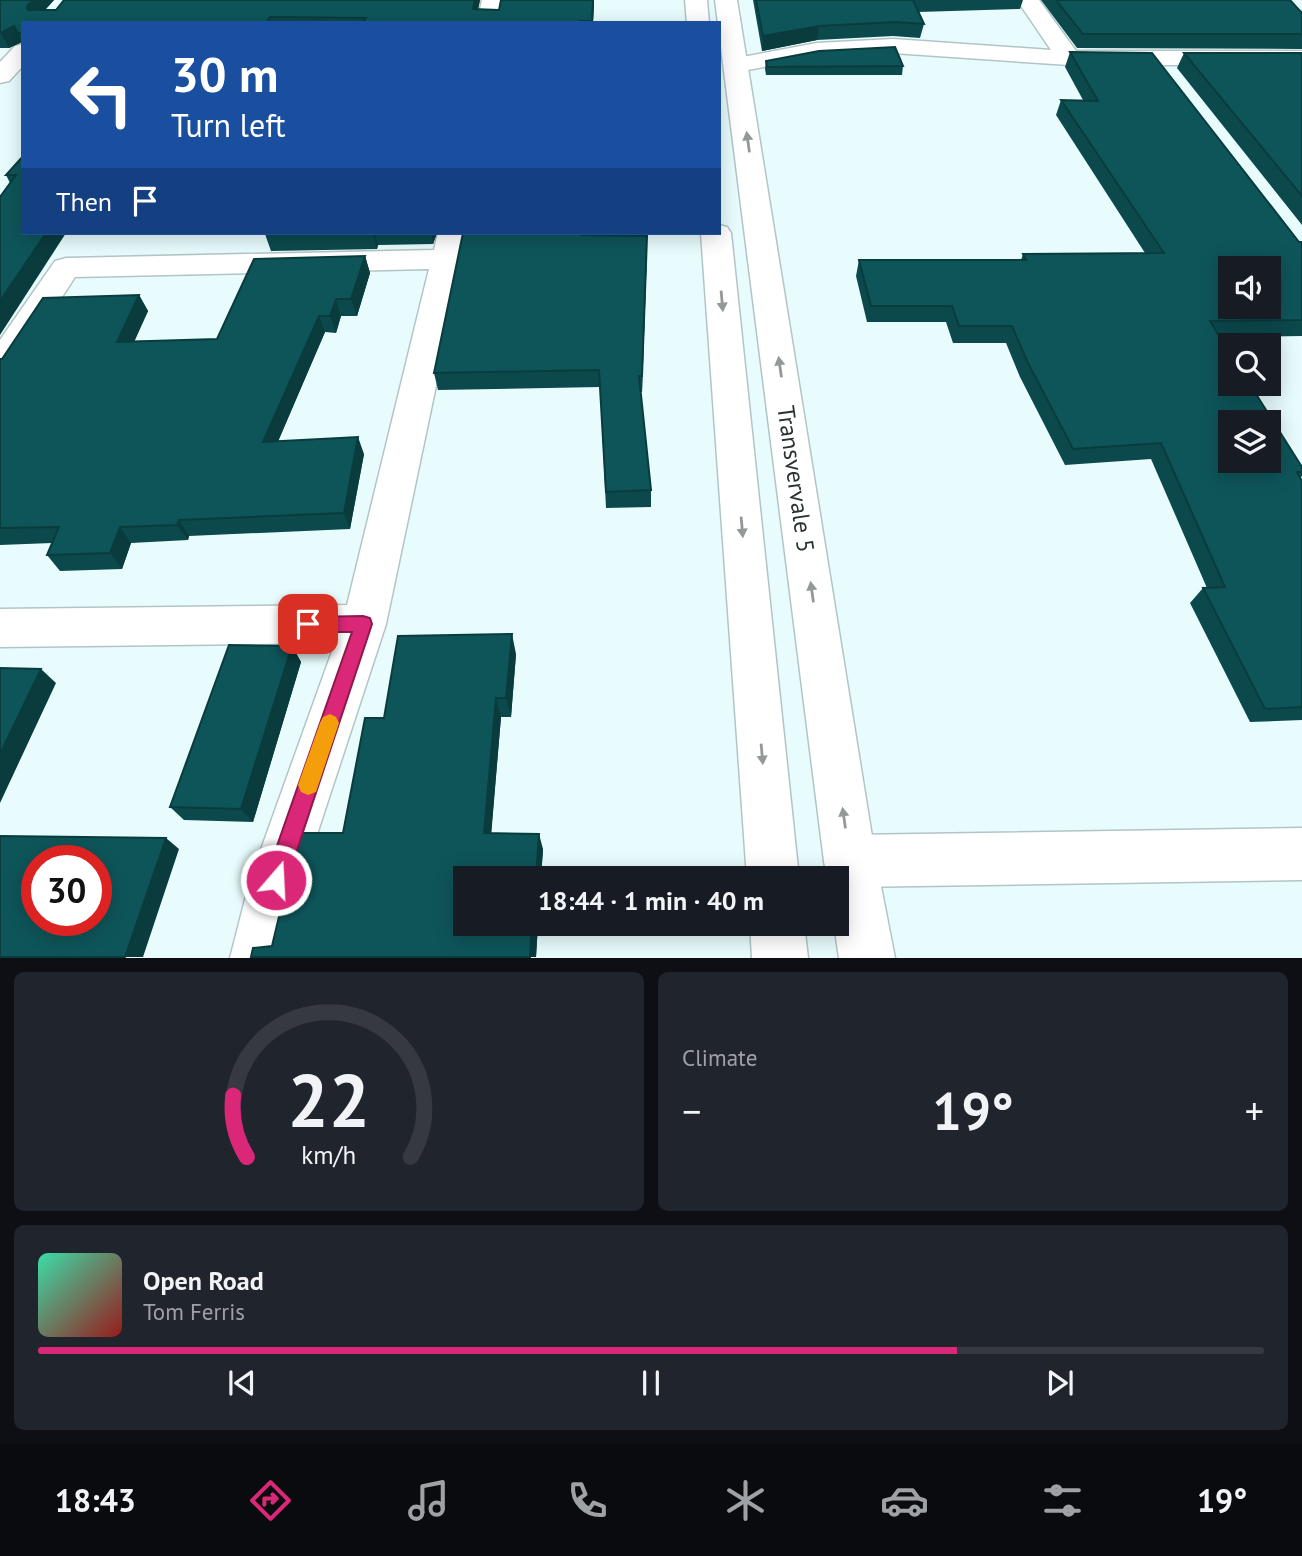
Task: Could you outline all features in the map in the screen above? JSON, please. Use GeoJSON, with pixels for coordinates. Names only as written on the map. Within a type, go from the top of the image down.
{"type":"FeatureCollection","features":[{"type":"Feature","properties":{"kind":"street"},"geometry":{"type":"LineString","coordinates":[[489,21],[494,0]]}},
{"type":"Feature","properties":{"kind":"street"},"geometry":{"type":"LineString","coordinates":[[696,0],[698,21]]}},
{"type":"Feature","properties":{"kind":"street","name":"Transvervale 5"},"geometry":{"type":"LineString","coordinates":[[726,0],[850,861],[867,957]]}},
{"type":"Feature","properties":{"kind":"street"},"geometry":{"type":"LineString","coordinates":[[1028,0],[1069,58]]}},
{"type":"Feature","properties":{"kind":"street"},"geometry":{"type":"LineString","coordinates":[[737,65],[817,50],[893,46],[1069,58],[1162,69],[1302,58]]}},
{"type":"Feature","properties":{"kind":"street"},"geometry":{"type":"LineString","coordinates":[[716,235],[772,866]]}},
{"type":"Feature","properties":{"kind":"street"},"geometry":{"type":"LineString","coordinates":[[0,366],[66,268],[451,246],[363,624],[276,880],[257,957]]}},
{"type":"Feature","properties":{"kind":"street"},"geometry":{"type":"LineString","coordinates":[[0,628],[363,624]]}},
{"type":"Feature","properties":{"kind":"street"},"geometry":{"type":"LineString","coordinates":[[850,861],[1302,854]]}},
{"type":"Feature","properties":{"kind":"street"},"geometry":{"type":"LineString","coordinates":[[778,936],[780,957]]}},
{"type":"Feature","properties":{"kind":"building"},"geometry":{"type":"Polygon","coordinates":[[[0,0],[33,0],[27,6],[28,10],[56,10],[64,0],[475,0],[473,9],[499,10],[501,0],[593,0],[592,21],[364,21],[366,18],[270,17],[267,21],[21,21],[21,33],[18,33],[14,26],[0,33],[0,0]]]}},
{"type":"Feature","properties":{"kind":"building"},"geometry":{"type":"Polygon","coordinates":[[[756,0],[913,0],[924,24],[896,22],[819,26],[763,36],[756,0]]]}},
{"type":"Feature","properties":{"kind":"building"},"geometry":{"type":"Polygon","coordinates":[[[1056,0],[1290,0],[1302,12],[1302,34],[1083,34],[1056,0]]]}},
{"type":"Feature","properties":{"kind":"building"},"geometry":{"type":"Polygon","coordinates":[[[895,47],[903,66],[767,67],[766,61],[819,51],[895,47]]]}},
{"type":"Feature","properties":{"kind":"building"},"geometry":{"type":"Polygon","coordinates":[[[1070,52],[1152,53],[1299,242],[1302,242],[1302,320],[1210,321],[1218,334],[1218,396],[1257,396],[1266,410],[1218,410],[1218,473],[1281,473],[1281,434],[1302,467],[1302,472],[1297,472],[1302,481],[1302,707],[1265,709],[1203,588],[1225,587],[1161,443],[1073,449],[1027,361],[1012,326],[959,326],[952,306],[871,306],[859,260],[1026,260],[1023,254],[1164,253],[1061,100],[1098,101],[1070,52]]]}},
{"type":"Feature","properties":{"kind":"building"},"geometry":{"type":"Polygon","coordinates":[[[1184,53],[1302,53],[1302,196],[1184,53]]]}},
{"type":"Feature","properties":{"kind":"building"},"geometry":{"type":"Polygon","coordinates":[[[21,158],[21,235],[45,235],[0,301],[0,197],[16,175],[6,175],[21,158]]]}},
{"type":"Feature","properties":{"kind":"building"},"geometry":{"type":"Polygon","coordinates":[[[463,235],[647,236],[642,376],[639,376],[651,490],[606,492],[599,370],[434,373],[463,235]]]}},
{"type":"Feature","properties":{"kind":"building"},"geometry":{"type":"Polygon","coordinates":[[[365,256],[351,299],[336,299],[330,316],[319,316],[263,442],[358,437],[344,513],[179,520],[177,525],[120,527],[110,553],[47,555],[59,527],[0,528],[0,359],[43,298],[139,295],[117,342],[217,339],[254,259],[365,256]]]}},
{"type":"Feature","properties":{"kind":"building"},"geometry":{"type":"Polygon","coordinates":[[[512,634],[506,698],[496,698],[484,833],[539,834],[537,866],[453,866],[453,936],[531,936],[530,957],[251,957],[253,948],[272,946],[291,866],[302,833],[343,833],[365,718],[384,718],[398,636],[512,634]]]}},
{"type":"Feature","properties":{"kind":"building"},"geometry":{"type":"Polygon","coordinates":[[[229,645],[292,646],[241,809],[170,807],[229,645]]]}},
{"type":"Feature","properties":{"kind":"building"},"geometry":{"type":"Polygon","coordinates":[[[0,668],[41,669],[0,754],[0,668]]]}},
{"type":"Feature","properties":{"kind":"building"},"geometry":{"type":"Polygon","coordinates":[[[0,836],[166,838],[125,957],[0,957],[0,836]]]}},
{"type":"Feature","properties":{"kind":"slow traffic"},"geometry":{"type":"LineString","coordinates":[[308,785],[330,723]]}},
{"type":"Feature","properties":{"kind":"route"},"geometry":{"type":"LineString","coordinates":[[276,880],[363,624],[308,624]]}}]}
